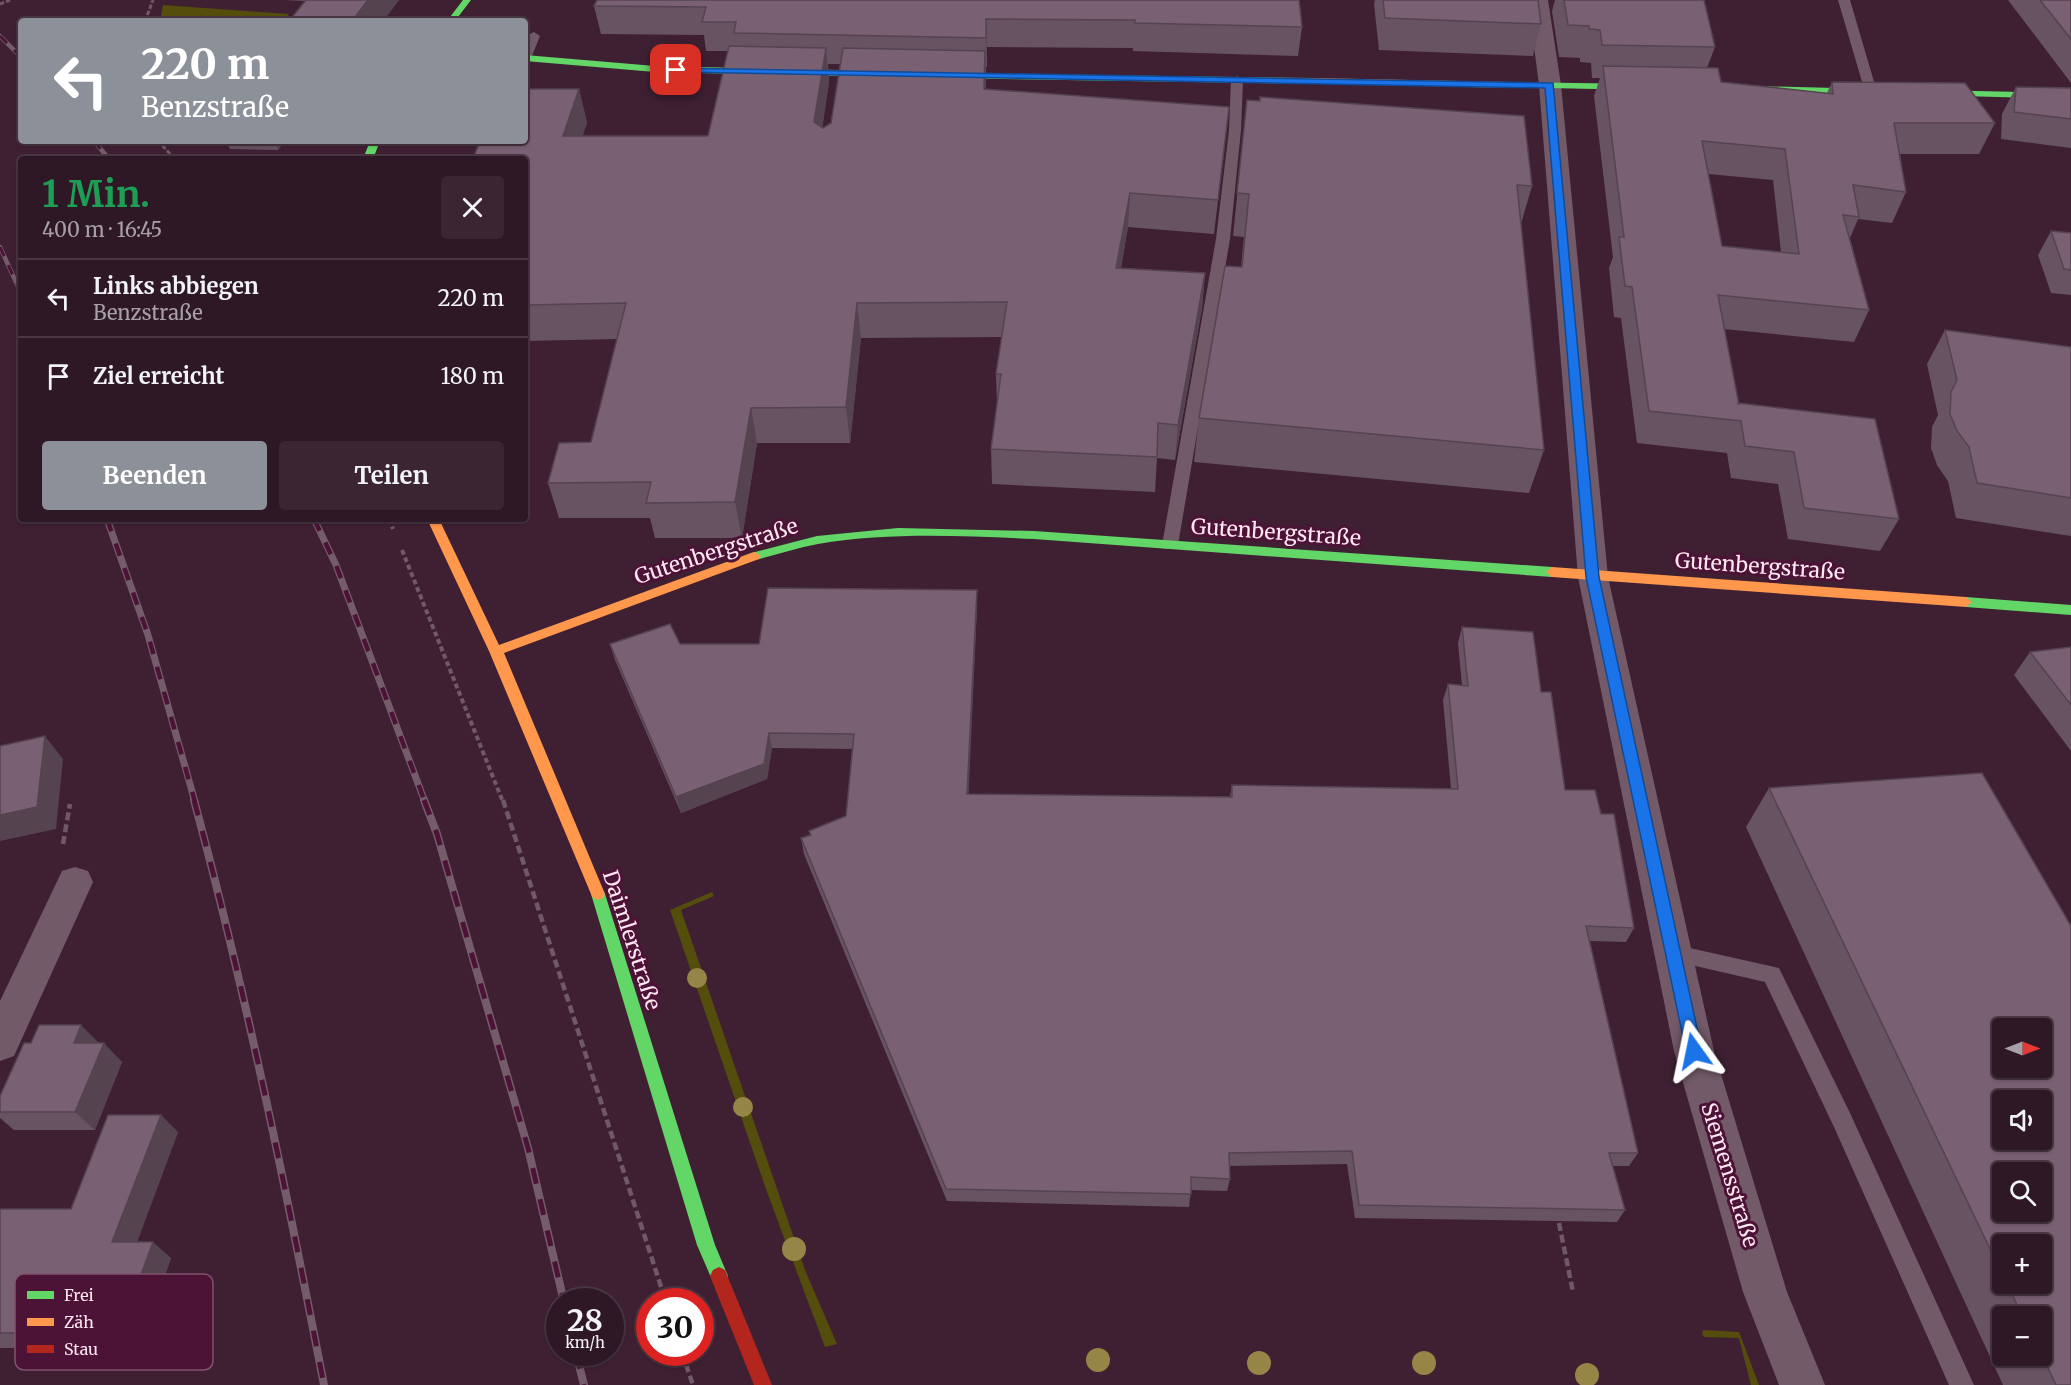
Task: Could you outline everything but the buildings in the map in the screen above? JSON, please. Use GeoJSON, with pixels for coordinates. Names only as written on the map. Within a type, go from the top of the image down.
{"type":"FeatureCollection","features":[{"type":"Feature","properties":{"kind":"street"},"geometry":{"type":"LineString","coordinates":[[454,18],[467,0]]}},
{"type":"Feature","properties":{"kind":"street","name":"Siemensstraße"},"geometry":{"type":"LineString","coordinates":[[1538,0],[1550,85],[1593,577],[1694,1051],[1765,1292],[1802,1385]]}},
{"type":"Feature","properties":{"kind":"street"},"geometry":{"type":"LineString","coordinates":[[528,58],[655,69],[838,78],[899,74]]}},
{"type":"Feature","properties":{"kind":"street"},"geometry":{"type":"LineString","coordinates":[[923,74],[1654,87]]}},
{"type":"Feature","properties":{"kind":"street"},"geometry":{"type":"LineString","coordinates":[[1735,89],[1877,92]]}},
{"type":"Feature","properties":{"kind":"street"},"geometry":{"type":"LineString","coordinates":[[1918,93],[2071,96]]}},
{"type":"Feature","properties":{"kind":"street","name":"Daimlerstraße"},"geometry":{"type":"LineString","coordinates":[[433,522],[496,651],[598,895],[706,1245],[763,1385]]}},
{"type":"Feature","properties":{"kind":"street","name":"Gutenbergstraße"},"geometry":{"type":"LineString","coordinates":[[496,651],[750,557],[818,540],[888,532],[1034,535],[1593,577],[1838,592],[2069,613]]}},
{"type":"Feature","properties":{"kind":"street"},"geometry":{"type":"LineString","coordinates":[[0,1043],[75,882]]}},
{"type":"Feature","properties":{"kind":"lane"},"geometry":{"type":"LineString","coordinates":[[1844,0],[1877,92]]}},
{"type":"Feature","properties":{"kind":"lane"},"geometry":{"type":"LineString","coordinates":[[528,51],[534,36]]}},
{"type":"Feature","properties":{"kind":"lane"},"geometry":{"type":"LineString","coordinates":[[1170,545],[1223,239],[1235,129],[1237,80]]}},
{"type":"Feature","properties":{"kind":"lane"},"geometry":{"type":"LineString","coordinates":[[1672,952],[1772,974],[1842,1120],[1962,1385]]}},
{"type":"Feature","properties":{"kind":"path"},"geometry":{"type":"LineString","coordinates":[[0,4],[10,0]]}},
{"type":"Feature","properties":{"kind":"path"},"geometry":{"type":"LineString","coordinates":[[146,18],[153,0]]}},
{"type":"Feature","properties":{"kind":"path"},"geometry":{"type":"LineString","coordinates":[[161,144],[172,156]]}},
{"type":"Feature","properties":{"kind":"path"},"geometry":{"type":"LineString","coordinates":[[390,522],[394,530]]}},
{"type":"Feature","properties":{"kind":"path"},"geometry":{"type":"LineString","coordinates":[[398,540],[502,798],[661,1288]]}},
{"type":"Feature","properties":{"kind":"path"},"geometry":{"type":"LineString","coordinates":[[1559,1223],[1573,1292]]}},
{"type":"Feature","properties":{"kind":"path"},"geometry":{"type":"LineString","coordinates":[[686,1366],[693,1385]]}},
{"type":"Feature","properties":{"kind":"shaded area"},"geometry":{"type":"Polygon","coordinates":[[[163,5],[289,14],[286,18],[161,18],[163,5]]]}},
{"type":"Feature","properties":{"kind":"shaded area"},"geometry":{"type":"Polygon","coordinates":[[[712,892],[714,896],[681,910],[805,1270],[837,1344],[825,1347],[767,1192],[670,910],[712,892]]]}},
{"type":"Feature","properties":{"kind":"shaded area"},"geometry":{"type":"Polygon","coordinates":[[[1703,1330],[1739,1332],[1759,1385],[1751,1385],[1739,1338],[1705,1337],[1702,1335],[1703,1330]]]}},
{"type":"Feature","properties":{"kind":"railway"},"geometry":{"type":"LineString","coordinates":[[0,36],[18,54]]}},
{"type":"Feature","properties":{"kind":"railway"},"geometry":{"type":"LineString","coordinates":[[96,144],[106,156]]}},
{"type":"Feature","properties":{"kind":"railway"},"geometry":{"type":"LineString","coordinates":[[0,247],[18,286]]}},
{"type":"Feature","properties":{"kind":"railway"},"geometry":{"type":"LineString","coordinates":[[108,522],[148,635],[195,802]]}},
{"type":"Feature","properties":{"kind":"railway"},"geometry":{"type":"LineString","coordinates":[[315,522],[336,565],[425,802]]}},
{"type":"Feature","properties":{"kind":"railway"},"geometry":{"type":"LineString","coordinates":[[194,800],[231,945],[264,1091],[324,1385]]}},
{"type":"Feature","properties":{"kind":"railway"},"geometry":{"type":"LineString","coordinates":[[424,800],[437,834],[528,1148],[561,1288]]}},
{"type":"Feature","properties":{"kind":"railway"},"geometry":{"type":"LineString","coordinates":[[579,1366],[584,1385]]}},
{"type":"Feature","properties":{"kind":"traffic: fast"},"geometry":{"type":"LineString","coordinates":[[453,18],[467,0]]}},
{"type":"Feature","properties":{"kind":"traffic: fast"},"geometry":{"type":"LineString","coordinates":[[528,58],[655,69],[884,74]]}},
{"type":"Feature","properties":{"kind":"traffic: fast"},"geometry":{"type":"LineString","coordinates":[[942,75],[1313,81]]}},
{"type":"Feature","properties":{"kind":"traffic: fast"},"geometry":{"type":"LineString","coordinates":[[1508,85],[1643,87]]}},
{"type":"Feature","properties":{"kind":"traffic: fast"},"geometry":{"type":"LineString","coordinates":[[1755,89],[1874,92]]}},
{"type":"Feature","properties":{"kind":"traffic: fast"},"geometry":{"type":"LineString","coordinates":[[1929,93],[2071,96]]}},
{"type":"Feature","properties":{"kind":"traffic: fast"},"geometry":{"type":"LineString","coordinates":[[369,156],[374,144]]}},
{"type":"Feature","properties":{"kind":"traffic: fast"},"geometry":{"type":"LineString","coordinates":[[755,556],[809,542],[844,536],[898,532],[953,532],[1034,535],[1552,572]]}},
{"type":"Feature","properties":{"kind":"traffic: fast"},"geometry":{"type":"LineString","coordinates":[[1966,602],[2071,610]]}},
{"type":"Feature","properties":{"kind":"traffic: fast"},"geometry":{"type":"LineString","coordinates":[[598,894],[706,1245],[719,1276]]}},
{"type":"Feature","properties":{"kind":"traffic: slow"},"geometry":{"type":"LineString","coordinates":[[1313,81],[1508,85]]}},
{"type":"Feature","properties":{"kind":"traffic: slow"},"geometry":{"type":"LineString","coordinates":[[434,522],[496,651],[598,894]]}},
{"type":"Feature","properties":{"kind":"traffic: slow"},"geometry":{"type":"LineString","coordinates":[[496,651],[755,556]]}},
{"type":"Feature","properties":{"kind":"traffic: slow"},"geometry":{"type":"LineString","coordinates":[[1552,572],[1966,602]]}},
{"type":"Feature","properties":{"kind":"traffic: jam"},"geometry":{"type":"LineString","coordinates":[[719,1276],[763,1385]]}},
{"type":"Feature","properties":{"kind":"route"},"geometry":{"type":"LineString","coordinates":[[676,70],[1550,85],[1593,577],[1694,1051]]}}]}
